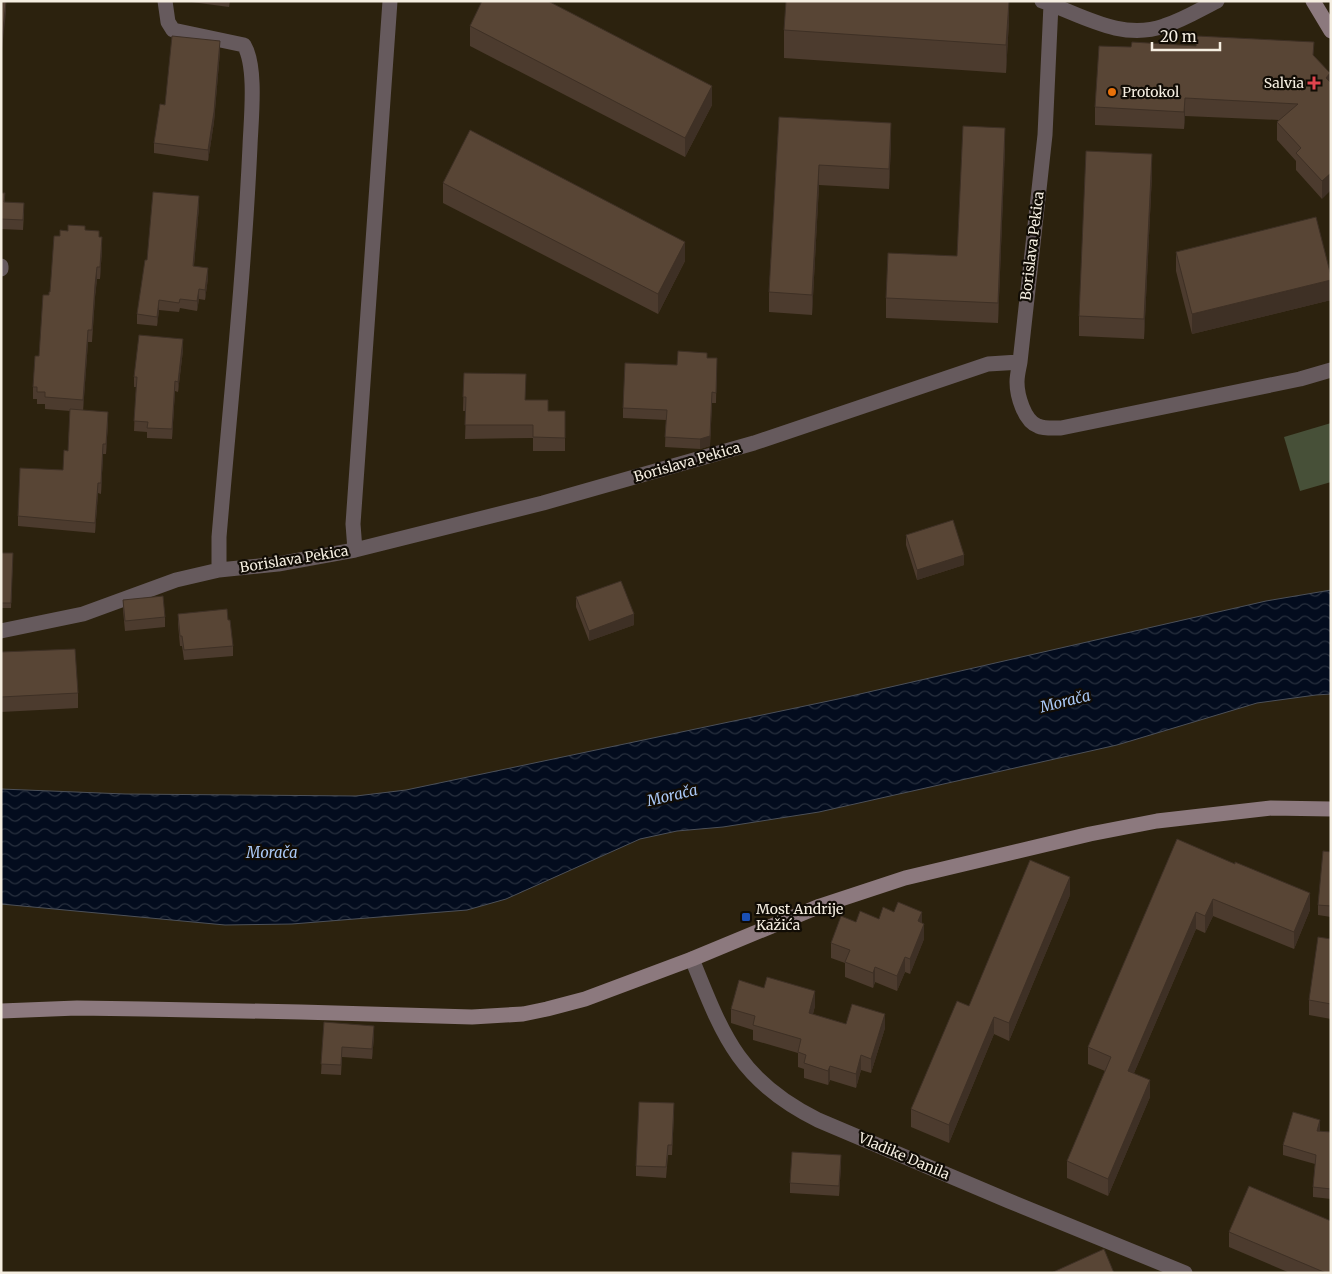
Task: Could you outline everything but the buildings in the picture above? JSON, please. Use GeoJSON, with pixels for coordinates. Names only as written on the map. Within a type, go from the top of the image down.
{"type":"FeatureCollection","features":[{"type":"Feature","properties":{"kind":"main road"},"geometry":{"type":"LineString","coordinates":[[1313,1],[1331,31]]}},
{"type":"Feature","properties":{"kind":"main road"},"geometry":{"type":"LineString","coordinates":[[1,1011],[77,1008],[301,1012],[472,1018],[523,1014],[563,1005],[692,959],[848,896],[975,861],[1156,821],[1271,808],[1331,809]]}},
{"type":"Feature","properties":{"kind":"street"},"geometry":{"type":"LineString","coordinates":[[165,1],[168,22],[174,30],[244,44],[249,52],[252,94],[248,192],[219,537],[219,570]]}},
{"type":"Feature","properties":{"kind":"street"},"geometry":{"type":"LineString","coordinates":[[355,550],[353,524],[390,1]]}},
{"type":"Feature","properties":{"kind":"street"},"geometry":{"type":"LineString","coordinates":[[1047,3],[1109,28],[1144,30],[1162,27],[1183,19],[1217,1]]}},
{"type":"Feature","properties":{"kind":"street","name":"Borislava Pekica"},"geometry":{"type":"LineString","coordinates":[[1,631],[83,614],[176,580],[219,570],[278,564],[355,550],[543,503],[754,443],[988,364],[1020,362],[1045,135],[1047,3]]}},
{"type":"Feature","properties":{"kind":"street"},"geometry":{"type":"LineString","coordinates":[[1020,362],[1017,383],[1023,410],[1029,420],[1037,426],[1049,428],[1080,424],[1331,370]]}},
{"type":"Feature","properties":{"kind":"street","name":"Vladike Danila"},"geometry":{"type":"LineString","coordinates":[[692,959],[728,1042],[748,1070],[773,1093],[797,1109],[826,1124],[1185,1273]]}},
{"type":"Feature","properties":{"kind":"green space"},"geometry":{"type":"Polygon","coordinates":[[[1331,423],[1331,482],[1300,491],[1284,437],[1331,423]]]}},
{"type":"Feature","properties":{"kind":"water","name":"Morača"},"geometry":{"type":"Polygon","coordinates":[[[1331,590],[1331,694],[1257,703],[1117,745],[819,812],[723,827],[677,831],[640,839],[506,899],[467,910],[292,924],[225,925],[1,904],[1,789],[125,794],[356,796],[406,790],[838,699],[1266,601],[1331,590]]]}},
{"type":"Feature","properties":{"kind":"place","name":"Salvia"},"geometry":{"type":"Point","coordinates":[1314,83]}},
{"type":"Feature","properties":{"kind":"place","name":"Protokol"},"geometry":{"type":"Point","coordinates":[1112,92]}},
{"type":"Feature","properties":{"kind":"place","name":"Most Andrije Kažića"},"geometry":{"type":"Point","coordinates":[746,917]}}]}
